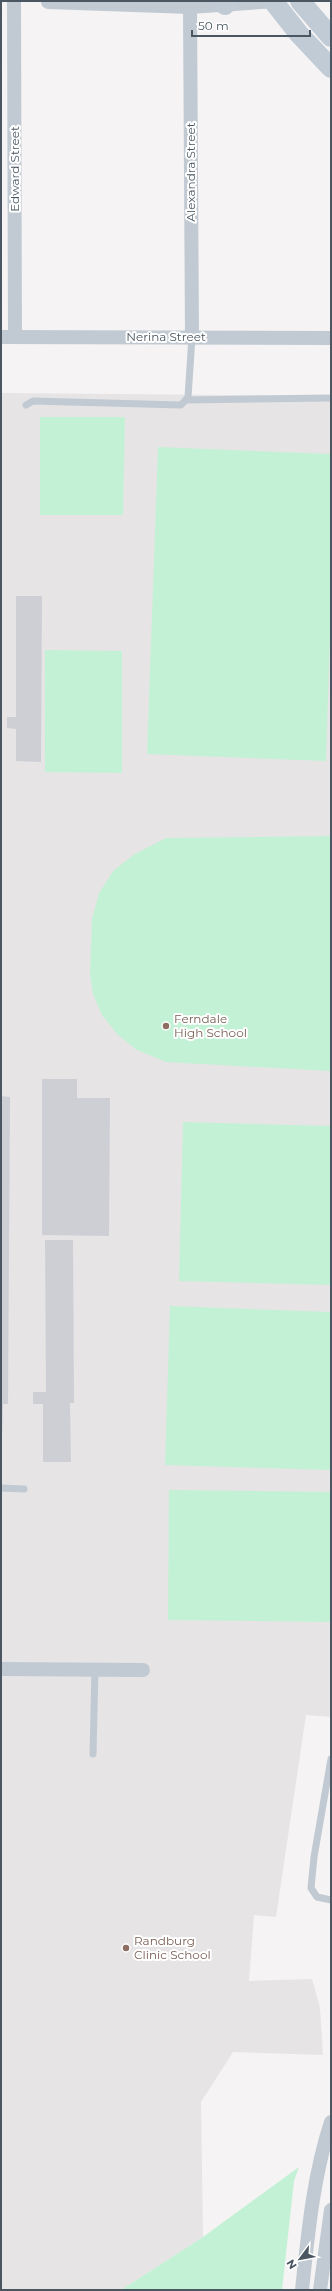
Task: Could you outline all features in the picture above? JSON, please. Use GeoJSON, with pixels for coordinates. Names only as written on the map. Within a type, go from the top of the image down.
{"type":"FeatureCollection","features":[{"type":"Feature","properties":{"kind":"street","name":"Edward Street"},"geometry":{"type":"LineString","coordinates":[[8,337],[14,1]]}},
{"type":"Feature","properties":{"kind":"street"},"geometry":{"type":"LineString","coordinates":[[48,2],[190,7],[226,3],[275,1],[299,34],[331,68]]}},
{"type":"Feature","properties":{"kind":"street"},"geometry":{"type":"LineString","coordinates":[[300,1],[331,37]]}},
{"type":"Feature","properties":{"kind":"street","name":"Alexandra Street"},"geometry":{"type":"LineString","coordinates":[[190,7],[192,336]]}},
{"type":"Feature","properties":{"kind":"street","name":"Nerina Street"},"geometry":{"type":"LineString","coordinates":[[8,337],[192,336],[331,338]]}},
{"type":"Feature","properties":{"kind":"street"},"geometry":{"type":"LineString","coordinates":[[1,1669],[143,1670]]}},
{"type":"Feature","properties":{"kind":"street"},"geometry":{"type":"LineString","coordinates":[[302,2290],[315,2185],[331,2122]]}},
{"type":"Feature","properties":{"kind":"street"},"geometry":{"type":"LineString","coordinates":[[320,2290],[330,2217]]}},
{"type":"Feature","properties":{"kind":"lane"},"geometry":{"type":"LineString","coordinates":[[26,405],[33,401],[174,407],[181,405],[186,400],[192,336]]}},
{"type":"Feature","properties":{"kind":"lane"},"geometry":{"type":"LineString","coordinates":[[186,400],[331,398]]}},
{"type":"Feature","properties":{"kind":"lane"},"geometry":{"type":"LineString","coordinates":[[1,1488],[24,1489]]}},
{"type":"Feature","properties":{"kind":"lane"},"geometry":{"type":"LineString","coordinates":[[93,1754],[95,1670]]}},
{"type":"Feature","properties":{"kind":"lane"},"geometry":{"type":"LineString","coordinates":[[331,1759],[314,1857],[311,1888],[317,1897],[331,1900]]}},
{"type":"Feature","properties":{"kind":"shaded area","name":"Ferndale High School"},"geometry":{"type":"Polygon","coordinates":[[[1,393],[331,396],[331,1717],[306,1715],[276,1917],[254,1915],[249,1981],[312,1979],[320,2008],[323,2055],[233,2052],[201,2102],[203,2237],[121,2290],[1,2290],[1,393]]]}},
{"type":"Feature","properties":{"kind":"green space"},"geometry":{"type":"Polygon","coordinates":[[[40,417],[125,417],[123,515],[40,515],[40,417]]]}},
{"type":"Feature","properties":{"kind":"green space"},"geometry":{"type":"Polygon","coordinates":[[[158,447],[331,454],[331,600],[326,761],[147,754],[158,447]]]}},
{"type":"Feature","properties":{"kind":"green space"},"geometry":{"type":"Polygon","coordinates":[[[45,650],[122,651],[122,773],[45,772],[45,650]]]}},
{"type":"Feature","properties":{"kind":"green space"},"geometry":{"type":"Polygon","coordinates":[[[331,836],[331,1071],[166,1062],[137,1050],[118,1035],[102,1015],[93,994],[90,973],[92,919],[99,893],[114,870],[135,854],[166,838],[331,836]]]}},
{"type":"Feature","properties":{"kind":"green space"},"geometry":{"type":"Polygon","coordinates":[[[183,1122],[331,1126],[331,1285],[179,1281],[183,1122]]]}},
{"type":"Feature","properties":{"kind":"green space"},"geometry":{"type":"Polygon","coordinates":[[[170,1306],[331,1312],[331,1470],[165,1465],[170,1306]]]}},
{"type":"Feature","properties":{"kind":"green space"},"geometry":{"type":"Polygon","coordinates":[[[169,1490],[331,1492],[331,1622],[168,1620],[169,1490]]]}},
{"type":"Feature","properties":{"kind":"green space"},"geometry":{"type":"Polygon","coordinates":[[[299,2167],[294,2181],[282,2290],[121,2290],[203,2237],[299,2167]]]}},
{"type":"Feature","properties":{"kind":"building"},"geometry":{"type":"Polygon","coordinates":[[[16,596],[42,596],[41,762],[16,761],[16,729],[7,728],[7,717],[16,717],[16,596]]]}},
{"type":"Feature","properties":{"kind":"building"},"geometry":{"type":"Polygon","coordinates":[[[42,1079],[77,1079],[77,1098],[110,1098],[109,1236],[42,1235],[42,1079]]]}},
{"type":"Feature","properties":{"kind":"building"},"geometry":{"type":"Polygon","coordinates":[[[1,1096],[10,1097],[8,1404],[3,1404],[2,1436],[1,1096]]]}},
{"type":"Feature","properties":{"kind":"building"},"geometry":{"type":"Polygon","coordinates":[[[45,1240],[73,1240],[74,1403],[70,1403],[71,1462],[43,1462],[43,1404],[33,1404],[33,1392],[46,1392],[45,1240]]]}},
{"type":"Feature","properties":{"kind":"place","name":"Ferndale High School"},"geometry":{"type":"Point","coordinates":[166,1026]}},
{"type":"Feature","properties":{"kind":"place","name":"Randburg Clinic School"},"geometry":{"type":"Point","coordinates":[126,1948]}}]}
